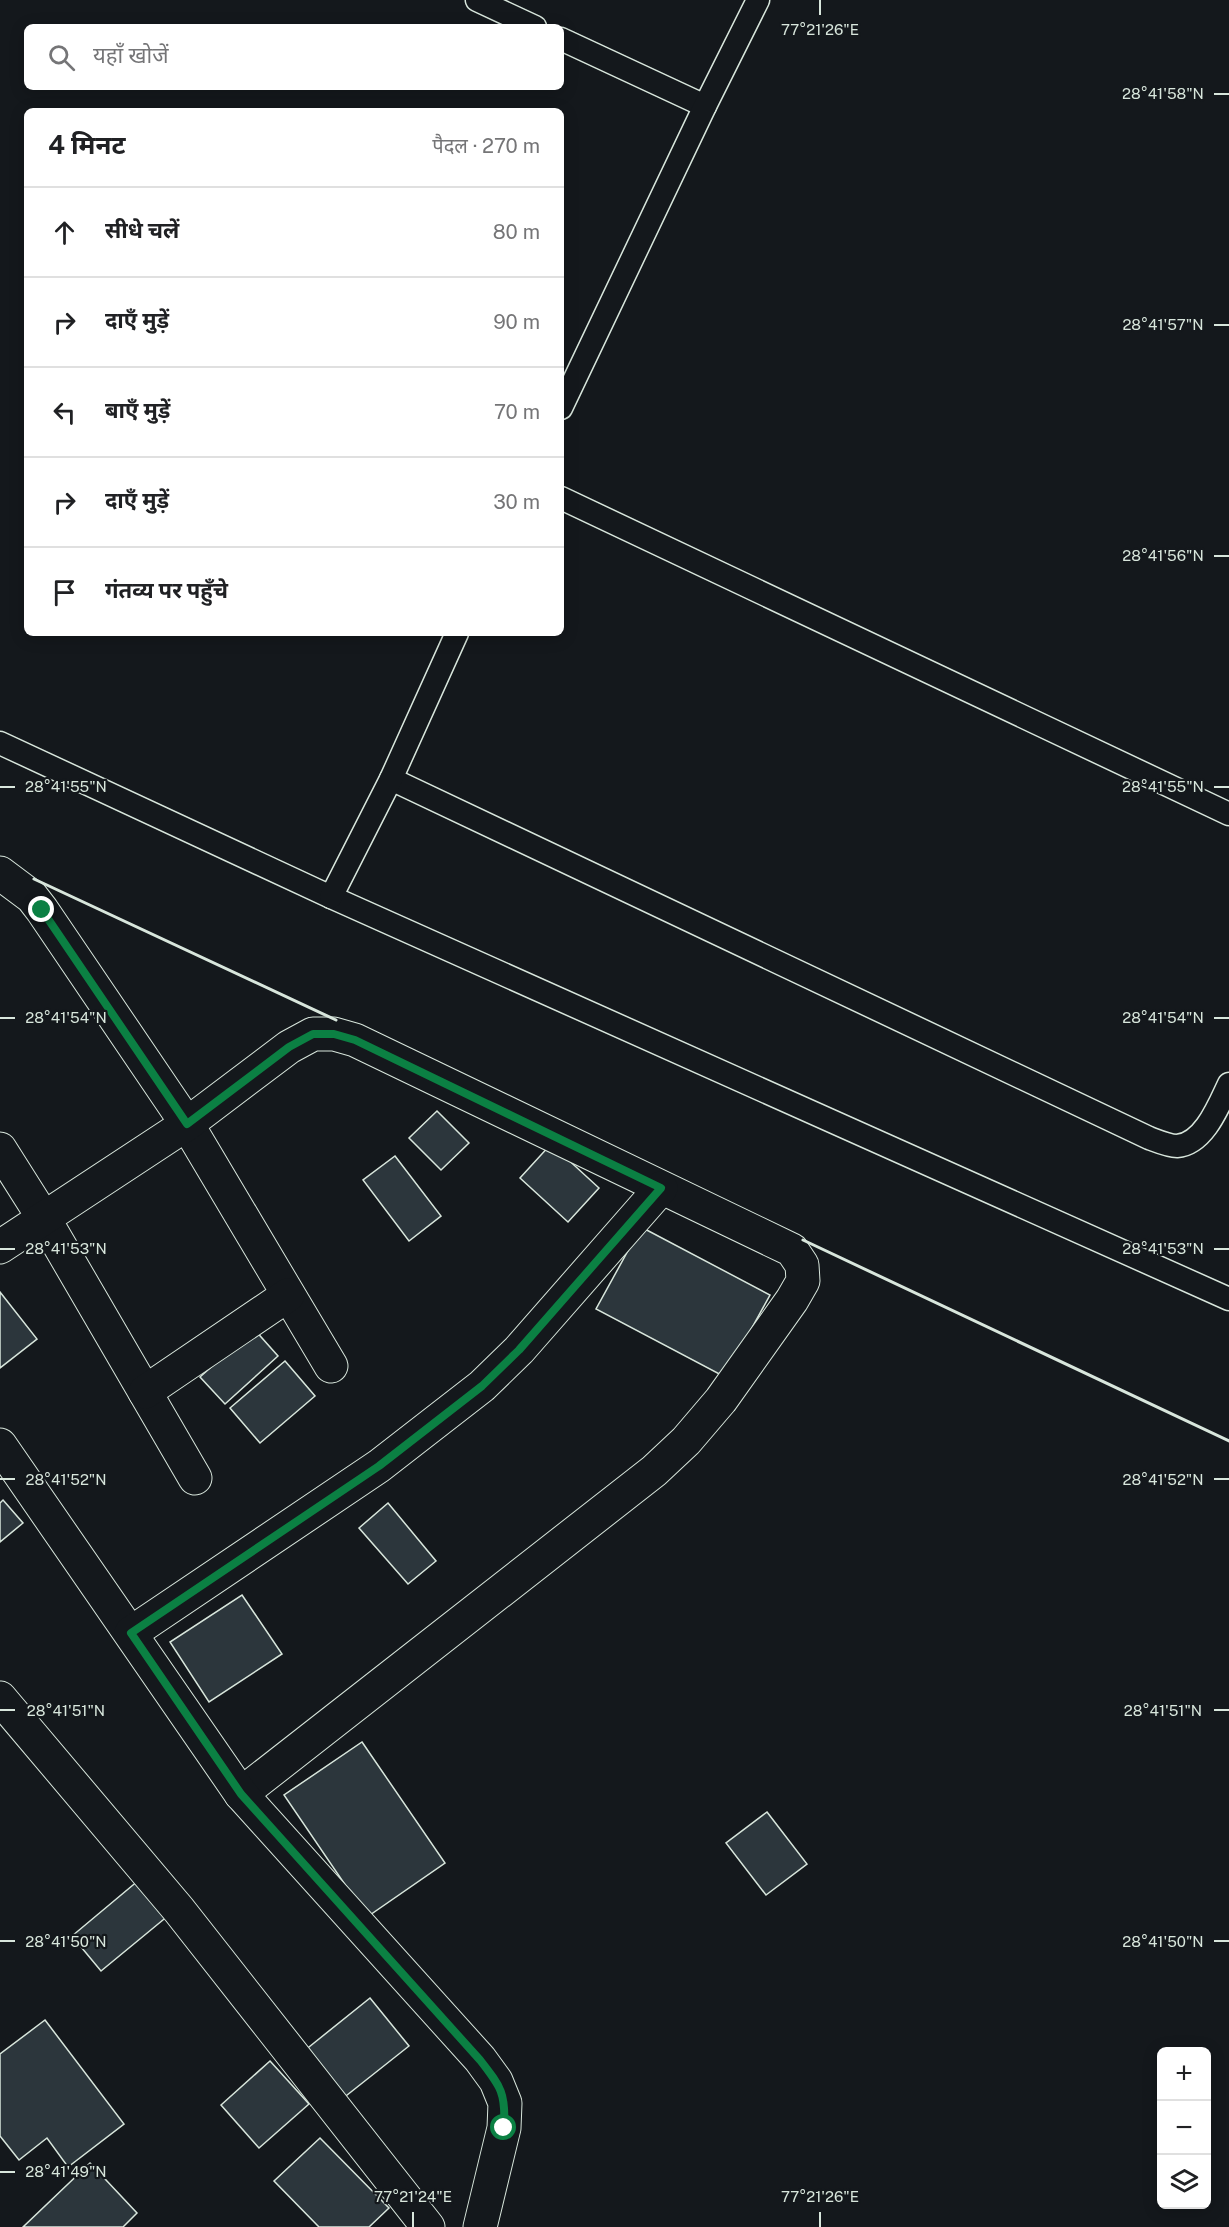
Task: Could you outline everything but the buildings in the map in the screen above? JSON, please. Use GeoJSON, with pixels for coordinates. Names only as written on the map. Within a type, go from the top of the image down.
{"type":"FeatureCollection","features":[{"type":"Feature","properties":{"kind":"street"},"geometry":{"type":"LineString","coordinates":[[0,873],[32,897],[42,910],[187,1124],[331,1366]]}},
{"type":"Feature","properties":{"kind":"street"},"geometry":{"type":"LineString","coordinates":[[0,1247],[187,1124],[289,1047],[313,1034],[334,1034],[355,1040],[792,1250],[802,1265],[804,1281],[721,1400],[686,1441],[654,1471],[241,1794]]}},
{"type":"Feature","properties":{"kind":"street"},"geometry":{"type":"LineString","coordinates":[[0,1149],[44,1217],[195,1478]]}},
{"type":"Feature","properties":{"kind":"street"},"geometry":{"type":"LineString","coordinates":[[131,1633],[379,1466],[482,1386],[519,1350],[661,1188]]}},
{"type":"Feature","properties":{"kind":"street"},"geometry":{"type":"LineString","coordinates":[[145,1392],[288,1295]]}},
{"type":"Feature","properties":{"kind":"street"},"geometry":{"type":"LineString","coordinates":[[0,1445],[241,1794],[480,2060],[496,2081],[505,2103],[504,2128],[480,2227]]}},
{"type":"Feature","properties":{"kind":"street"},"geometry":{"type":"LineString","coordinates":[[0,1698],[179,1910],[428,2227]]}},
{"type":"Feature","properties":{"kind":"lane"},"geometry":{"type":"LineString","coordinates":[[477,0],[529,24]]}},
{"type":"Feature","properties":{"kind":"lane"},"geometry":{"type":"LineString","coordinates":[[564,402],[758,0]]}},
{"type":"Feature","properties":{"kind":"lane"},"geometry":{"type":"LineString","coordinates":[[564,40],[705,106]]}},
{"type":"Feature","properties":{"kind":"lane"},"geometry":{"type":"LineString","coordinates":[[564,499],[1229,814]]}},
{"type":"Feature","properties":{"kind":"lane"},"geometry":{"type":"LineString","coordinates":[[331,897],[391,779],[456,636]]}},
{"type":"Feature","properties":{"kind":"lane"},"geometry":{"type":"LineString","coordinates":[[0,743],[331,897],[1229,1299]]}},
{"type":"Feature","properties":{"kind":"lane"},"geometry":{"type":"LineString","coordinates":[[391,779],[1149,1138],[1176,1146],[1198,1137],[1216,1112],[1229,1084]]}},
{"type":"Feature","properties":{"kind":"wall"},"geometry":{"type":"LineString","coordinates":[[34,879],[336,1020]]}},
{"type":"Feature","properties":{"kind":"wall"},"geometry":{"type":"LineString","coordinates":[[803,1240],[1229,1441]]}},
{"type":"Feature","properties":{"kind":"route"},"geometry":{"type":"LineString","coordinates":[[42,910],[187,1124],[289,1047],[313,1034],[334,1034],[355,1040],[661,1188],[519,1350],[482,1386],[379,1466],[131,1633],[241,1794],[480,2060],[496,2081],[505,2103],[504,2128]]}}]}
